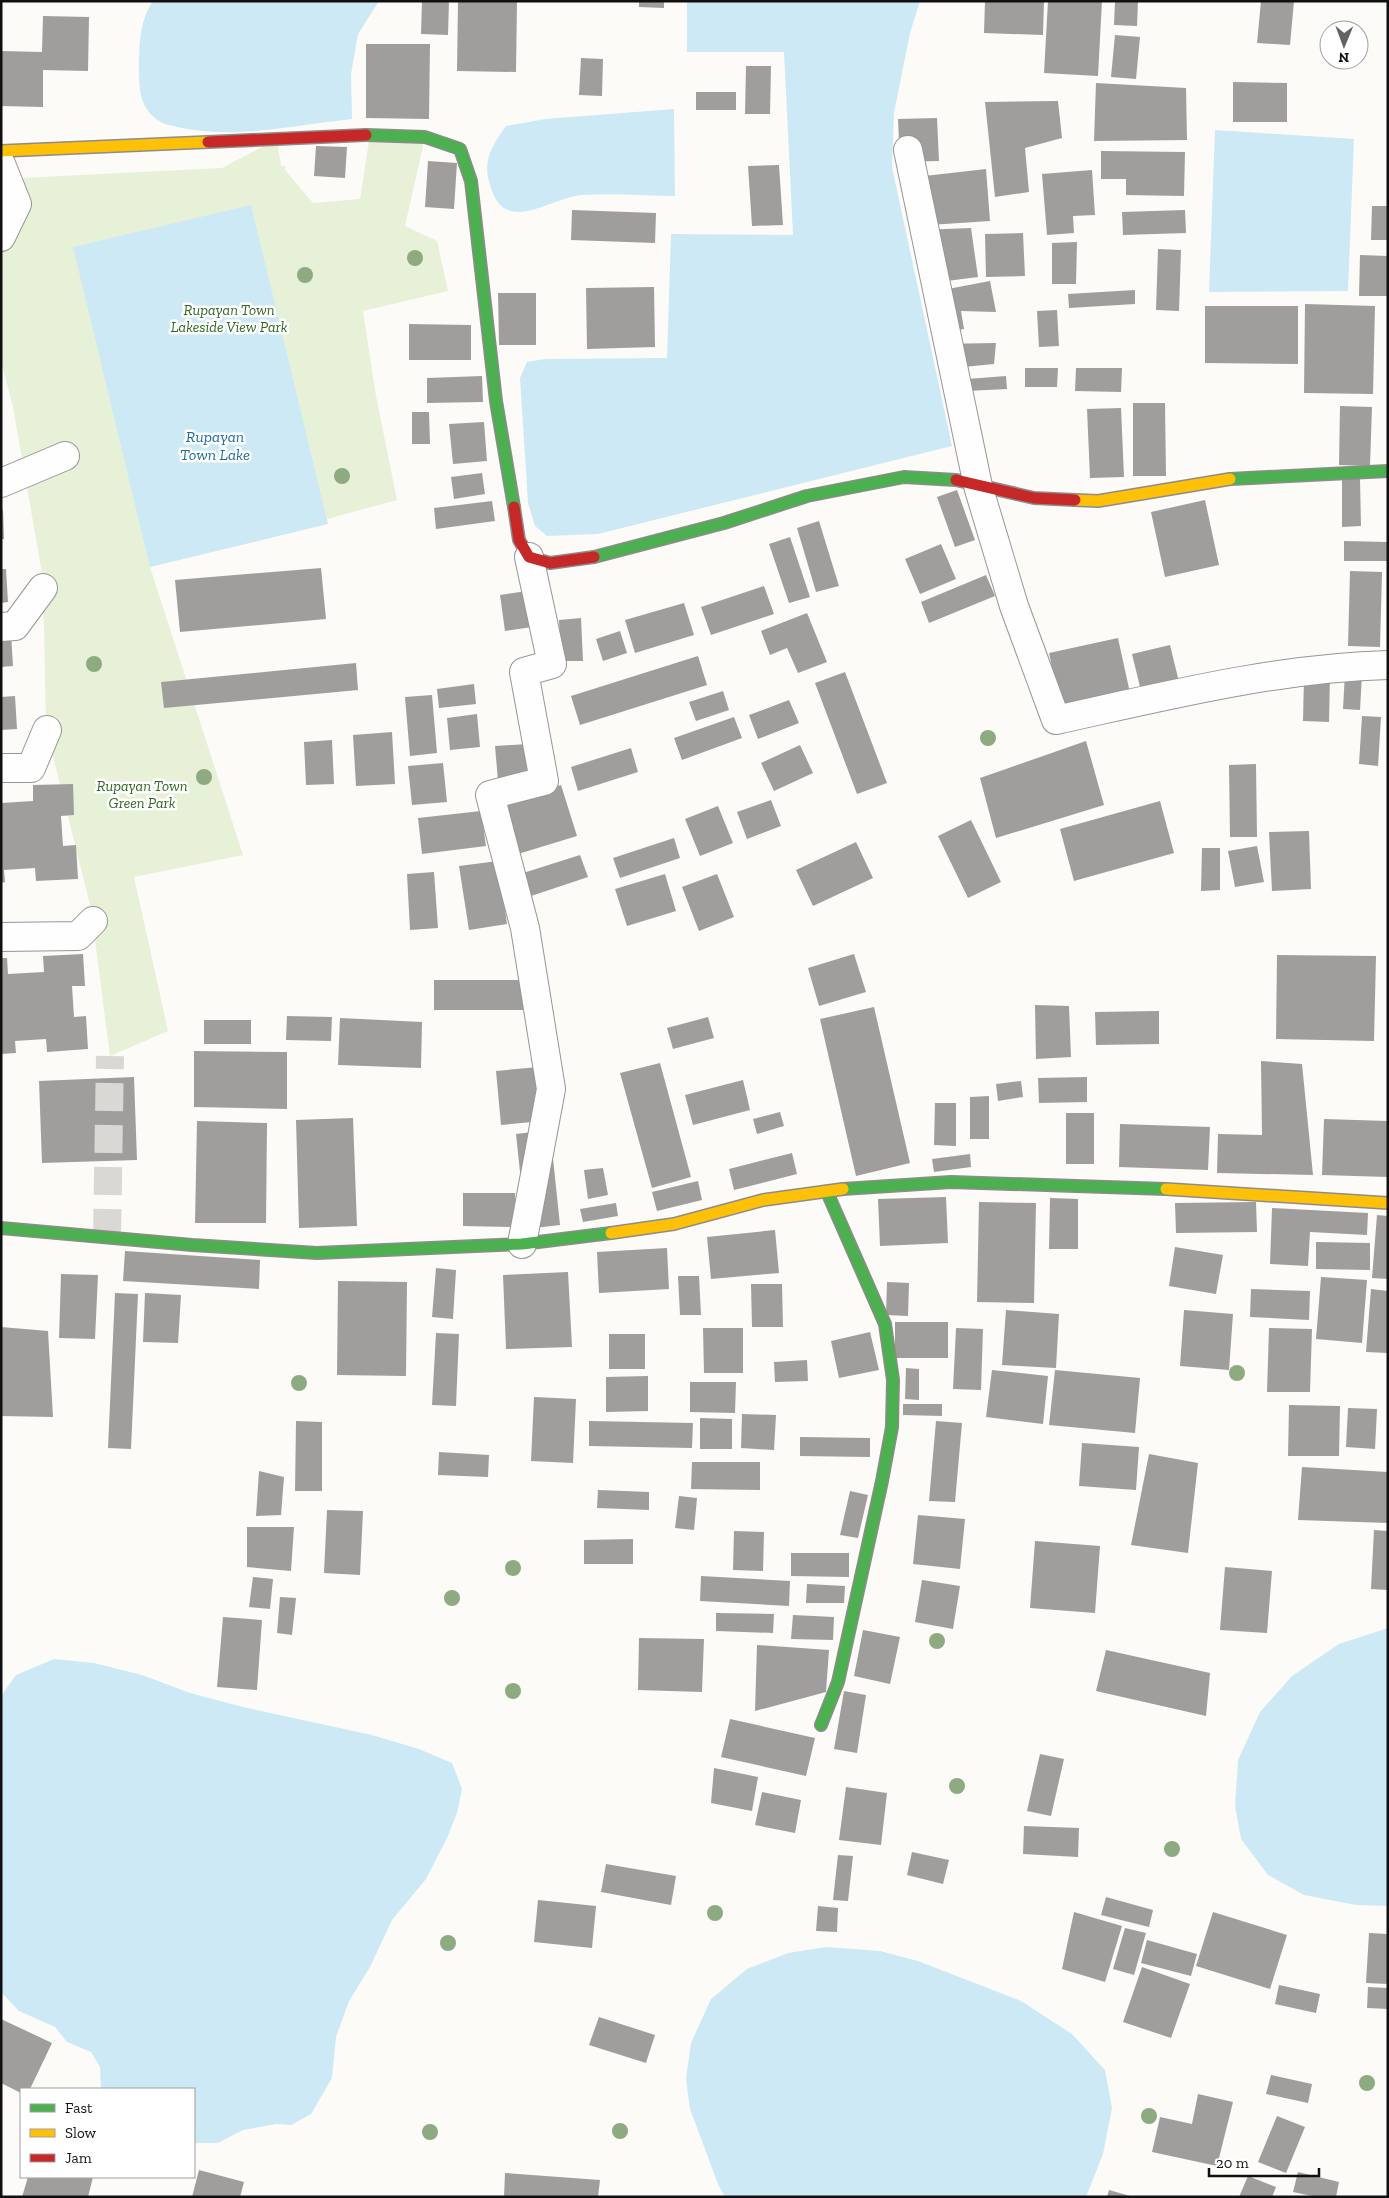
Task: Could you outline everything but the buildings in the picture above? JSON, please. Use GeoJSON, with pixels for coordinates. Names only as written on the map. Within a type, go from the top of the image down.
{"type":"FeatureCollection","features":[{"type":"Feature","properties":{"kind":"street"},"geometry":{"type":"LineString","coordinates":[[1,151],[366,135],[425,137],[460,149],[471,181],[496,401],[512,509],[519,540],[529,557],[552,664],[524,672],[544,781],[490,795],[525,928],[551,1089],[522,1244]]}},
{"type":"Feature","properties":{"kind":"street"},"geometry":{"type":"LineString","coordinates":[[908,150],[978,486],[1014,606],[1056,720],[1170,695],[1289,674],[1388,665]]}},
{"type":"Feature","properties":{"kind":"street"},"geometry":{"type":"LineString","coordinates":[[1,164],[17,204],[1,237]]}},
{"type":"Feature","properties":{"kind":"street"},"geometry":{"type":"LineString","coordinates":[[1,483],[65,456]]}},
{"type":"Feature","properties":{"kind":"street"},"geometry":{"type":"LineString","coordinates":[[529,557],[550,563],[584,560],[724,523],[807,496],[904,477],[950,479],[1034,498],[1098,501],[1226,479],[1388,471]]}},
{"type":"Feature","properties":{"kind":"street"},"geometry":{"type":"LineString","coordinates":[[8,626],[43,588]]}},
{"type":"Feature","properties":{"kind":"street"},"geometry":{"type":"LineString","coordinates":[[1,768],[31,768],[46,730]]}},
{"type":"Feature","properties":{"kind":"street"},"geometry":{"type":"LineString","coordinates":[[1,937],[85,928]]}},
{"type":"Feature","properties":{"kind":"street"},"geometry":{"type":"LineString","coordinates":[[1,1228],[192,1245],[317,1253],[522,1244],[674,1224],[763,1200],[861,1187],[951,1182],[1044,1187],[1207,1190],[1388,1203]]}},
{"type":"Feature","properties":{"kind":"street"},"geometry":{"type":"LineString","coordinates":[[821,1725],[838,1682],[869,1543],[892,1427],[893,1380],[885,1324],[827,1192]]}},
{"type":"Feature","properties":{"kind":"green space"},"geometry":{"type":"Polygon","coordinates":[[[370,135],[425,137],[405,226],[437,241],[448,291],[363,311],[376,396],[397,500],[150,567],[243,855],[134,877],[168,1031],[110,1056],[91,909],[46,728],[43,579],[13,407],[1,361],[1,179],[222,168],[277,139],[281,166],[285,166],[285,170],[313,203],[360,199],[370,135]]]}},
{"type":"Feature","properties":{"kind":"water"},"geometry":{"type":"Polygon","coordinates":[[[153,1],[379,1],[358,34],[351,74],[352,119],[242,132],[199,131],[161,122],[148,111],[142,99],[139,71],[142,26],[153,1]]]}},
{"type":"Feature","properties":{"kind":"water"},"geometry":{"type":"Polygon","coordinates":[[[687,1],[920,1],[910,33],[894,113],[892,167],[952,446],[598,534],[547,536],[535,526],[528,503],[520,378],[527,362],[545,359],[667,358],[671,234],[793,235],[784,52],[687,52],[687,1]]]}},
{"type":"Feature","properties":{"kind":"water"},"geometry":{"type":"Polygon","coordinates":[[[674,109],[675,196],[583,195],[570,197],[529,211],[517,212],[506,209],[497,201],[490,185],[487,168],[496,140],[506,126],[545,119],[674,109]]]}},
{"type":"Feature","properties":{"kind":"water"},"geometry":{"type":"Polygon","coordinates":[[[1215,130],[1354,139],[1348,291],[1209,292],[1215,130]]]}},
{"type":"Feature","properties":{"kind":"water","name":"Rupayan Town Lake"},"geometry":{"type":"Polygon","coordinates":[[[251,205],[328,524],[150,567],[73,247],[251,205]]]}},
{"type":"Feature","properties":{"kind":"water"},"geometry":{"type":"Polygon","coordinates":[[[1388,1628],[1388,1906],[1356,1905],[1304,1895],[1268,1875],[1241,1839],[1235,1806],[1238,1760],[1260,1712],[1292,1676],[1339,1644],[1388,1628]]]}},
{"type":"Feature","properties":{"kind":"water"},"geometry":{"type":"Polygon","coordinates":[[[54,1659],[94,1663],[142,1675],[190,1693],[243,1707],[372,1735],[419,1749],[452,1763],[462,1789],[457,1813],[447,1838],[426,1879],[392,1920],[370,1967],[349,2001],[336,2037],[332,2078],[311,2114],[291,2125],[276,2124],[243,2130],[218,2143],[195,2143],[195,2088],[101,2088],[100,2067],[91,2052],[67,2042],[55,2027],[19,2011],[1,1992],[1,1696],[16,1675],[54,1659]]]}},
{"type":"Feature","properties":{"kind":"water"},"geometry":{"type":"Polygon","coordinates":[[[826,1947],[880,1951],[918,1961],[1021,2001],[1072,2034],[1105,2070],[1112,2108],[1103,2154],[1086,2197],[725,2197],[718,2184],[690,2109],[686,2079],[691,2043],[711,1999],[747,1969],[788,1953],[826,1947]]]}},
{"type":"Feature","properties":{"kind":"tunnel"},"geometry":{"type":"LineString","coordinates":[[107,1237],[110,1056]]}},
{"type":"Feature","properties":{"kind":"traffic: fast"},"geometry":{"type":"LineString","coordinates":[[366,135],[425,137],[460,149],[471,181],[496,401],[514,507]]}},
{"type":"Feature","properties":{"kind":"traffic: fast"},"geometry":{"type":"LineString","coordinates":[[1230,479],[1388,471]]}},
{"type":"Feature","properties":{"kind":"traffic: fast"},"geometry":{"type":"LineString","coordinates":[[594,557],[724,523],[807,496],[904,477],[956,480]]}},
{"type":"Feature","properties":{"kind":"traffic: fast"},"geometry":{"type":"LineString","coordinates":[[843,1189],[951,1182],[1166,1189]]}},
{"type":"Feature","properties":{"kind":"traffic: fast"},"geometry":{"type":"LineString","coordinates":[[821,1725],[838,1682],[882,1481],[892,1427],[893,1380],[885,1324],[827,1192]]}},
{"type":"Feature","properties":{"kind":"traffic: fast"},"geometry":{"type":"LineString","coordinates":[[1,1228],[192,1245],[317,1253],[522,1244],[611,1233]]}},
{"type":"Feature","properties":{"kind":"traffic: slow"},"geometry":{"type":"LineString","coordinates":[[1,151],[208,142]]}},
{"type":"Feature","properties":{"kind":"traffic: slow"},"geometry":{"type":"LineString","coordinates":[[1075,500],[1098,501],[1230,479]]}},
{"type":"Feature","properties":{"kind":"traffic: slow"},"geometry":{"type":"LineString","coordinates":[[611,1233],[674,1224],[763,1200],[843,1189]]}},
{"type":"Feature","properties":{"kind":"traffic: slow"},"geometry":{"type":"LineString","coordinates":[[1166,1189],[1388,1203]]}},
{"type":"Feature","properties":{"kind":"traffic: jam"},"geometry":{"type":"LineString","coordinates":[[208,142],[366,135]]}},
{"type":"Feature","properties":{"kind":"traffic: jam"},"geometry":{"type":"LineString","coordinates":[[956,480],[1034,498],[1075,500]]}},
{"type":"Feature","properties":{"kind":"traffic: jam"},"geometry":{"type":"LineString","coordinates":[[514,507],[519,540],[529,557],[550,563],[594,557]]}},
{"type":"Feature","properties":{"kind":"park label","name":"Rupayan Town Lakeside View Park"},"geometry":{"type":"Point","coordinates":[229,318]}},
{"type":"Feature","properties":{"kind":"park label","name":"Rupayan Town Green Park"},"geometry":{"type":"Point","coordinates":[142,794]}}]}
